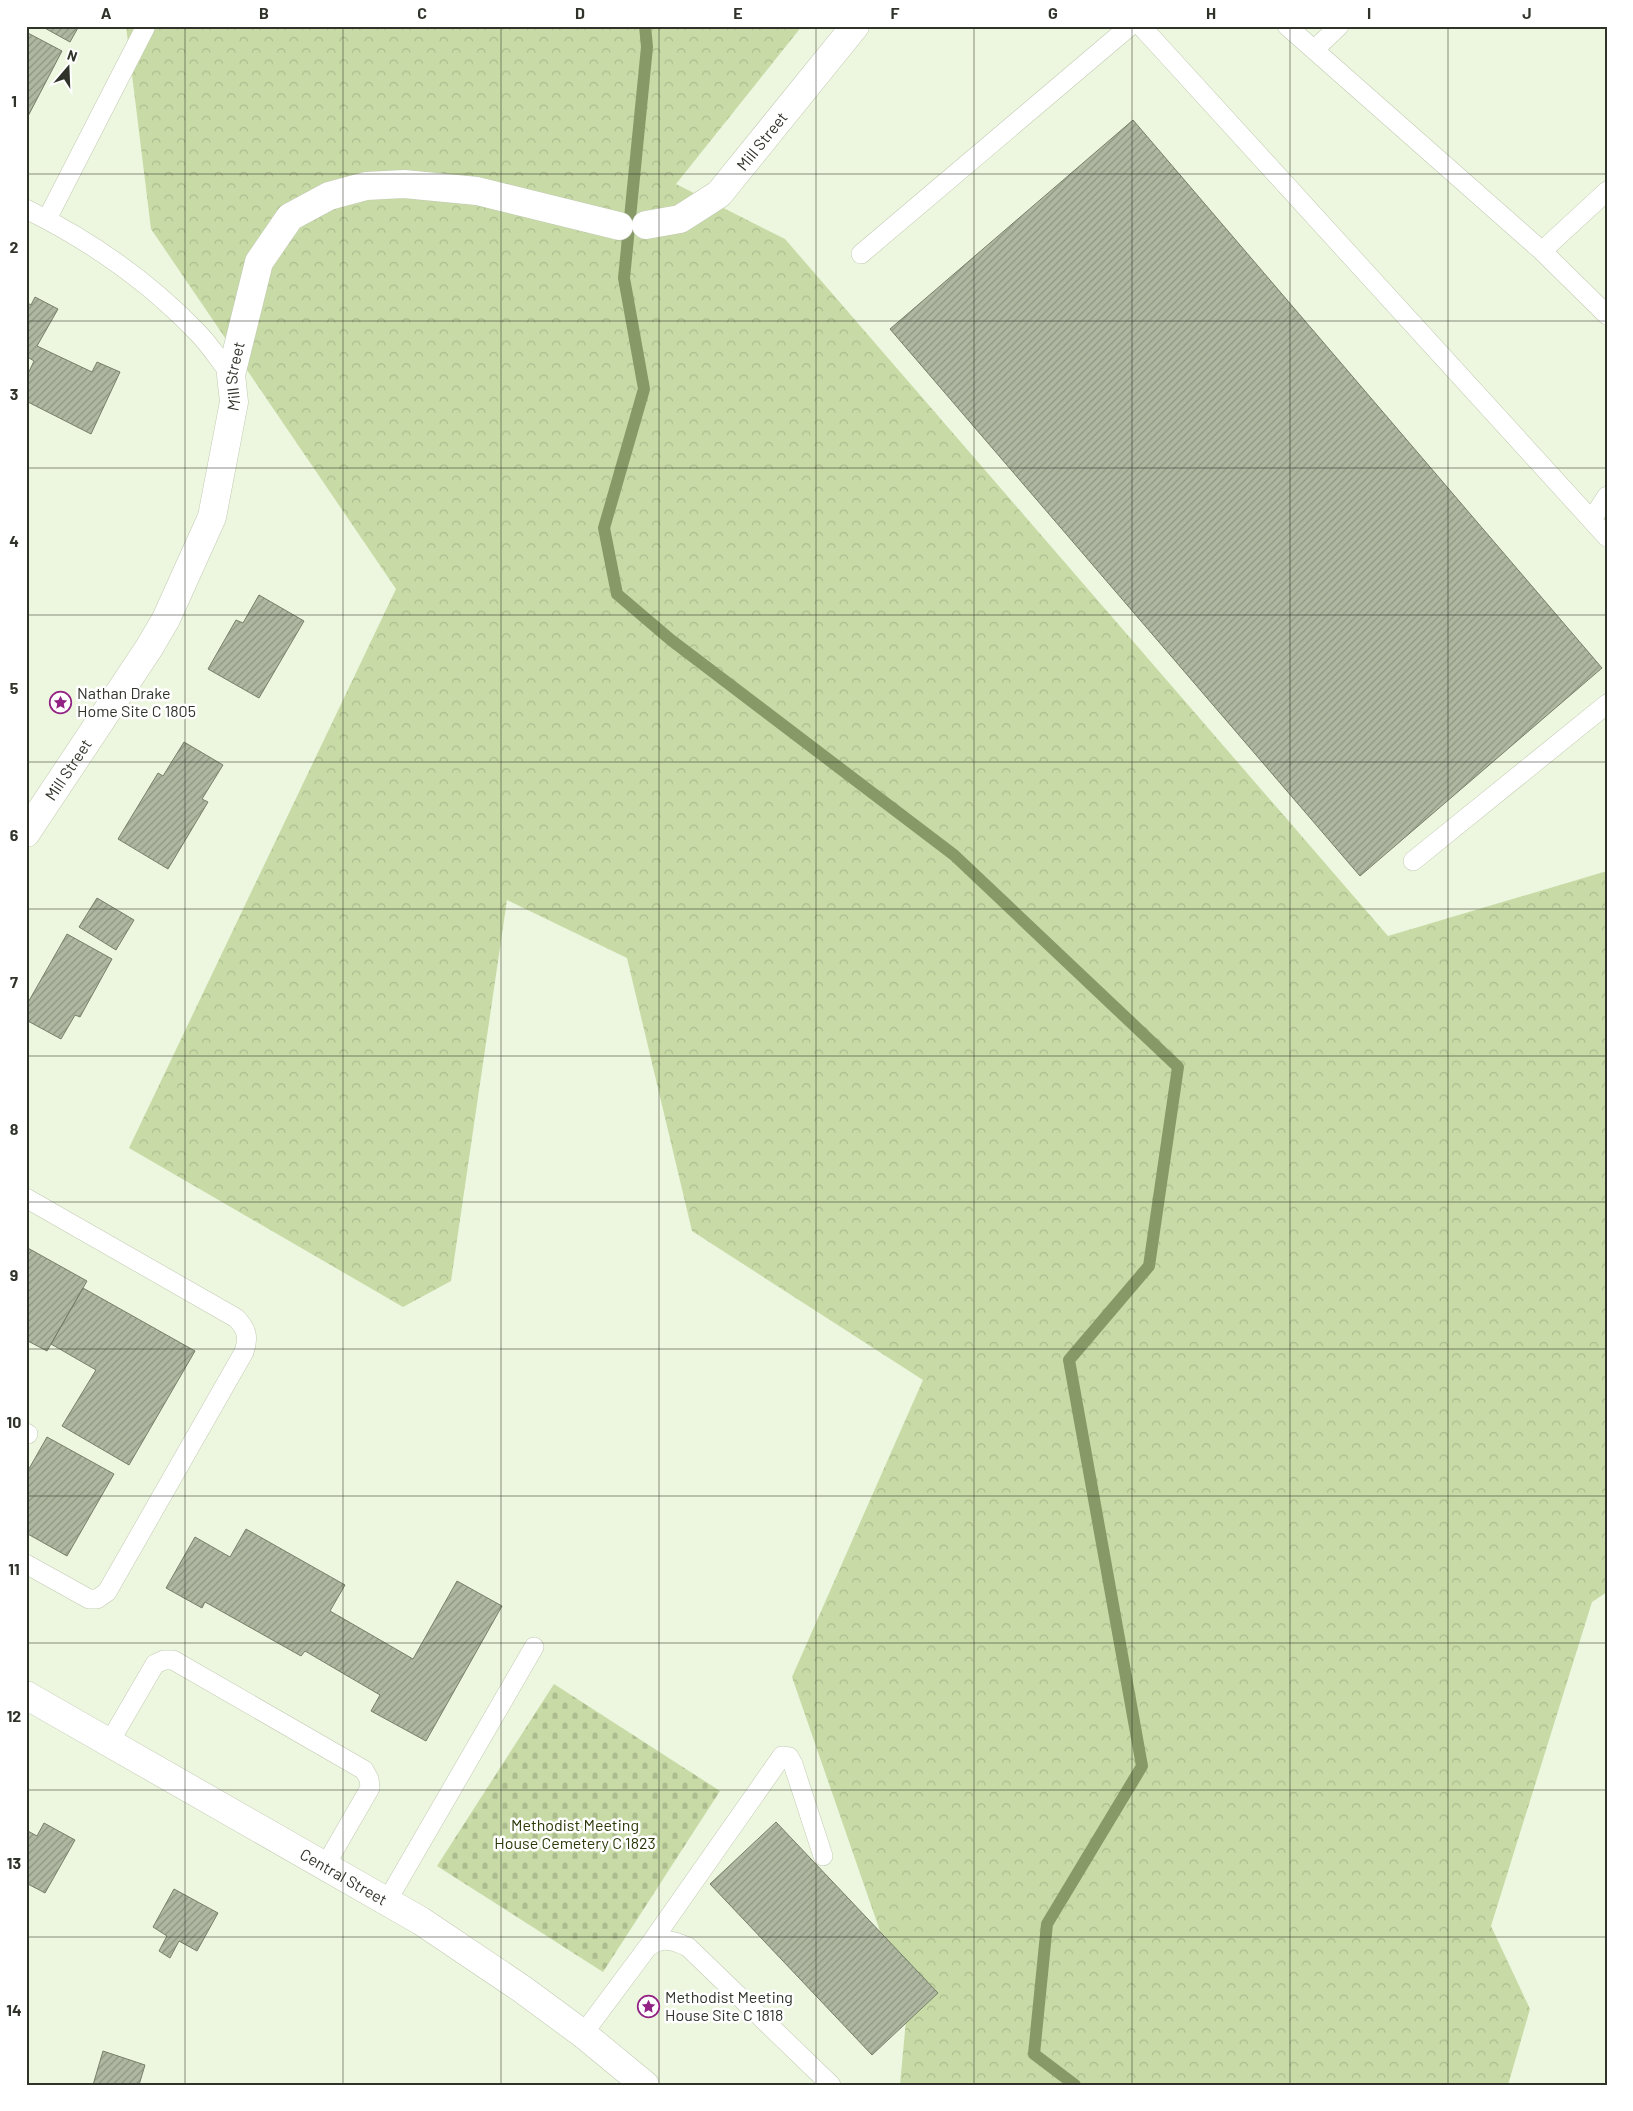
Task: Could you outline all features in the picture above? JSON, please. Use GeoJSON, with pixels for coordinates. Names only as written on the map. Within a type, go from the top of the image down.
{"type":"FeatureCollection","features":[{"type":"Feature","properties":{"kind":"street","name":"Mill Street"},"geometry":{"type":"LineString","coordinates":[[646,225],[680,219],[719,194],[855,26]]}},
{"type":"Feature","properties":{"kind":"street","name":"Mill Street"},"geometry":{"type":"LineString","coordinates":[[26,834],[149,648],[190,568],[212,517],[234,402],[231,375],[259,262],[290,217],[329,196],[366,186],[404,184],[477,191],[619,226]]}},
{"type":"Feature","properties":{"kind":"street","name":"Central Street"},"geometry":{"type":"LineString","coordinates":[[26,1695],[387,1901],[460,1946],[583,2034],[645,2085]]}},
{"type":"Feature","properties":{"kind":"lane"},"geometry":{"type":"LineString","coordinates":[[861,254],[1130,26]]}},
{"type":"Feature","properties":{"kind":"lane"},"geometry":{"type":"LineString","coordinates":[[1141,26],[1607,536]]}},
{"type":"Feature","properties":{"kind":"lane"},"geometry":{"type":"LineString","coordinates":[[1287,26],[1542,251],[1607,315]]}},
{"type":"Feature","properties":{"kind":"lane"},"geometry":{"type":"LineString","coordinates":[[1315,49],[1339,26]]}},
{"type":"Feature","properties":{"kind":"lane"},"geometry":{"type":"LineString","coordinates":[[47,219],[145,28]]}},
{"type":"Feature","properties":{"kind":"lane"},"geometry":{"type":"LineString","coordinates":[[1542,251],[1607,192]]}},
{"type":"Feature","properties":{"kind":"lane"},"geometry":{"type":"LineString","coordinates":[[26,209],[47,219],[107,256],[170,305],[199,334],[231,375]]}},
{"type":"Feature","properties":{"kind":"lane"},"geometry":{"type":"LineString","coordinates":[[1592,519],[1607,496]]}},
{"type":"Feature","properties":{"kind":"lane"},"geometry":{"type":"LineString","coordinates":[[1413,861],[1607,704]]}},
{"type":"Feature","properties":{"kind":"lane"},"geometry":{"type":"LineString","coordinates":[[26,1198],[236,1318],[247,1334],[244,1352],[107,1592],[97,1599],[89,1599],[26,1564]]}},
{"type":"Feature","properties":{"kind":"lane"},"geometry":{"type":"LineString","coordinates":[[387,1901],[534,1647]]}},
{"type":"Feature","properties":{"kind":"lane"},"geometry":{"type":"LineString","coordinates":[[109,1743],[155,1664],[164,1660],[173,1660],[364,1770],[369,1779],[370,1788],[325,1866]]}},
{"type":"Feature","properties":{"kind":"lane"},"geometry":{"type":"LineString","coordinates":[[583,2034],[647,1948],[782,1756],[789,1757],[794,1764],[823,1856]]}},
{"type":"Feature","properties":{"kind":"lane"},"geometry":{"type":"LineString","coordinates":[[647,1948],[655,1941],[670,1939],[688,1947],[831,2085]]}},
{"type":"Feature","properties":{"kind":"green space"},"geometry":{"type":"Polygon","coordinates":[[[126,26],[802,26],[676,184],[785,239],[1388,936],[1607,871],[1607,1592],[1592,1602],[1491,1926],[1530,2009],[1508,2085],[900,2085],[907,2009],[792,1677],[923,1380],[692,1231],[627,958],[507,900],[451,1281],[403,1307],[129,1148],[396,589],[151,229],[126,26]]]}},
{"type":"Feature","properties":{"kind":"green space","name":"Methodist Meeting House Cemetery C 1823"},"geometry":{"type":"Polygon","coordinates":[[[554,1684],[720,1791],[603,1972],[437,1866],[554,1684]]]}},
{"type":"Feature","properties":{"kind":"building"},"geometry":{"type":"Polygon","coordinates":[[[41,26],[79,26],[70,42],[41,26]]]}},
{"type":"Feature","properties":{"kind":"building"},"geometry":{"type":"Polygon","coordinates":[[[26,32],[62,51],[26,120],[26,32]]]}},
{"type":"Feature","properties":{"kind":"building"},"geometry":{"type":"Polygon","coordinates":[[[1133,120],[1602,668],[1360,876],[890,329],[1133,120]]]}},
{"type":"Feature","properties":{"kind":"building"},"geometry":{"type":"Polygon","coordinates":[[[35,297],[58,309],[37,346],[92,372],[97,362],[120,372],[91,434],[26,401],[26,378],[34,361],[26,356],[26,302],[31,305],[35,297]]]}},
{"type":"Feature","properties":{"kind":"building"},"geometry":{"type":"Polygon","coordinates":[[[259,595],[304,621],[259,698],[208,669],[236,620],[243,623],[259,595]]]}},
{"type":"Feature","properties":{"kind":"building"},"geometry":{"type":"Polygon","coordinates":[[[184,742],[223,765],[202,799],[208,802],[168,869],[118,839],[158,773],[163,776],[184,742]]]}},
{"type":"Feature","properties":{"kind":"building"},"geometry":{"type":"Polygon","coordinates":[[[97,898],[134,920],[116,950],[79,927],[97,898]]]}},
{"type":"Feature","properties":{"kind":"building"},"geometry":{"type":"Polygon","coordinates":[[[67,934],[112,959],[80,1017],[75,1015],[61,1039],[26,1020],[26,1006],[67,934]]]}},
{"type":"Feature","properties":{"kind":"building"},"geometry":{"type":"Polygon","coordinates":[[[26,1247],[87,1281],[47,1351],[26,1340],[26,1247]]]}},
{"type":"Feature","properties":{"kind":"building"},"geometry":{"type":"Polygon","coordinates":[[[83,1288],[195,1351],[129,1465],[62,1426],[96,1370],[51,1344],[83,1288]]]}},
{"type":"Feature","properties":{"kind":"building"},"geometry":{"type":"Polygon","coordinates":[[[47,1437],[114,1474],[67,1556],[26,1533],[26,1474],[47,1437]]]}},
{"type":"Feature","properties":{"kind":"building"},"geometry":{"type":"Polygon","coordinates":[[[246,1529],[345,1585],[330,1611],[413,1659],[457,1581],[502,1606],[426,1741],[371,1711],[380,1695],[305,1651],[301,1656],[205,1602],[202,1608],[166,1588],[195,1537],[230,1557],[246,1529]]]}},
{"type":"Feature","properties":{"kind":"building"},"geometry":{"type":"Polygon","coordinates":[[[776,1822],[938,1993],[872,2055],[710,1884],[776,1822]]]}},
{"type":"Feature","properties":{"kind":"building"},"geometry":{"type":"Polygon","coordinates":[[[44,1823],[75,1840],[45,1893],[26,1883],[26,1830],[37,1836],[44,1823]]]}},
{"type":"Feature","properties":{"kind":"building"},"geometry":{"type":"Polygon","coordinates":[[[174,1889],[218,1913],[197,1951],[179,1941],[170,1958],[159,1951],[167,1936],[153,1927],[174,1889]]]}},
{"type":"Feature","properties":{"kind":"building"},"geometry":{"type":"Polygon","coordinates":[[[103,2051],[145,2065],[139,2085],[93,2085],[103,2051]]]}},
{"type":"Feature","properties":{"kind":"waterway"},"geometry":{"type":"LineString","coordinates":[[645,26],[647,47],[624,278],[644,389],[604,528],[617,594],[671,640],[954,855],[1178,1067],[1149,1266],[1069,1360],[1142,1766],[1047,1924],[1034,2054],[1075,2085]]}},
{"type":"Feature","properties":{"kind":"place","name":"Nathan Drake Home Site C 1805"},"geometry":{"type":"Point","coordinates":[61,702]}},
{"type":"Feature","properties":{"kind":"place","name":"Methodist Meeting House Site C 1818"},"geometry":{"type":"Point","coordinates":[649,2006]}}]}
